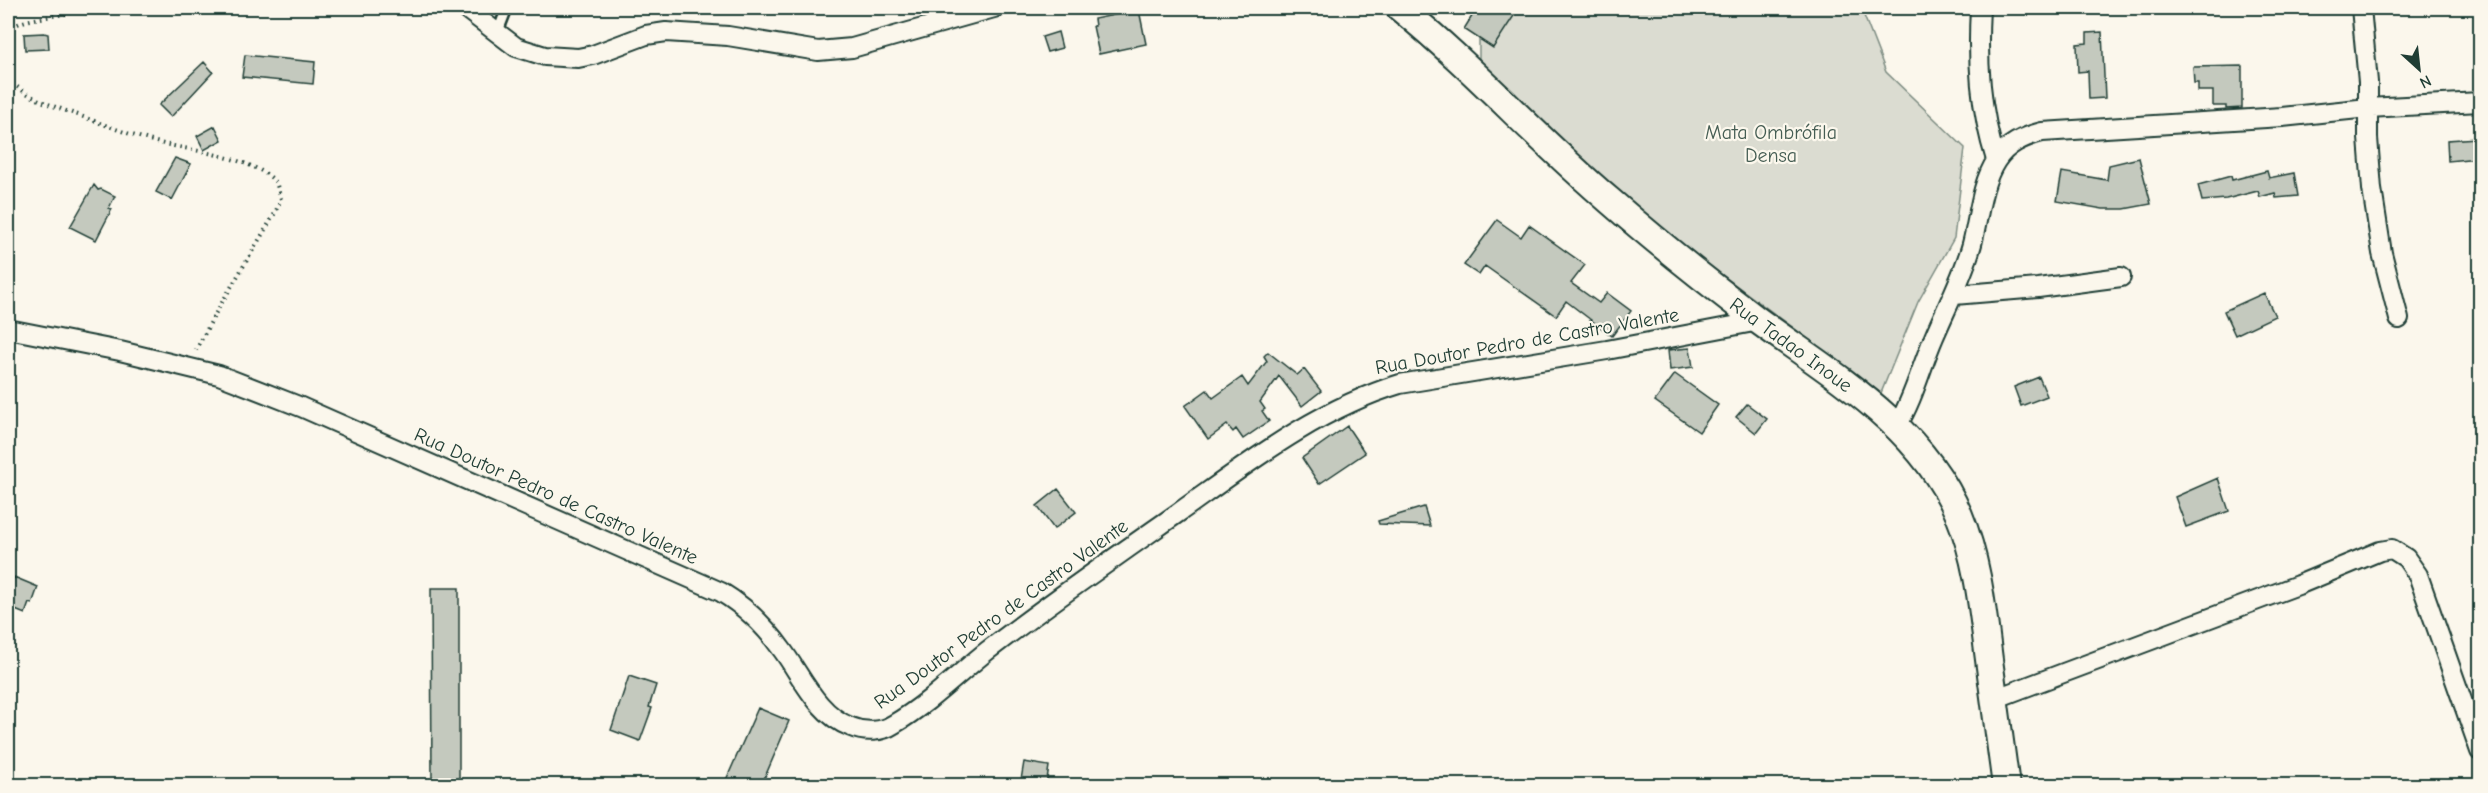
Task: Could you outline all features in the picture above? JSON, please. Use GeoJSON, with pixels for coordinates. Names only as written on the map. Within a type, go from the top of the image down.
{"type":"FeatureCollection","features":[{"type":"Feature","properties":{"kind":"street"},"geometry":{"type":"LineString","coordinates":[[465,8],[516,47],[531,53],[564,58],[593,56],[646,35],[666,32],[728,36],[804,50],[832,51],[895,37],[994,8]]}},
{"type":"Feature","properties":{"kind":"street","name":"Rua Tadao Inoue"},"geometry":{"type":"LineString","coordinates":[[1400,8],[1439,40],[1608,200],[1717,289],[1858,394],[1896,426],[1928,460],[1958,514],[1976,566],[2006,786]]}},
{"type":"Feature","properties":{"kind":"street"},"geometry":{"type":"LineString","coordinates":[[1980,8],[1980,87],[1986,127],[1996,160]]}},
{"type":"Feature","properties":{"kind":"street"},"geometry":{"type":"LineString","coordinates":[[2361,8],[2372,189],[2382,253],[2399,319]]}},
{"type":"Feature","properties":{"kind":"street"},"geometry":{"type":"LineString","coordinates":[[1896,426],[1909,405],[1934,337],[1954,295],[1971,245],[1987,179],[1996,160],[2016,141],[2042,132],[2481,102]]}},
{"type":"Feature","properties":{"kind":"street"},"geometry":{"type":"LineString","coordinates":[[1954,295],[2038,288],[2121,277]]}},
{"type":"Feature","properties":{"kind":"street","name":"Rua Doutor Pedro de Castro Valente"},"geometry":{"type":"LineString","coordinates":[[8,328],[92,344],[219,375],[301,407],[720,592],[740,604],[759,622],[782,649],[821,707],[850,728],[880,730],[903,718],[997,644],[1225,480],[1285,439],[1344,404],[1400,384],[1607,350],[1760,321]]}},
{"type":"Feature","properties":{"kind":"street"},"geometry":{"type":"LineString","coordinates":[[1994,699],[2298,585],[2380,551],[2392,549],[2406,558],[2418,575],[2481,751]]}},
{"type":"Feature","properties":{"kind":"lane"},"geometry":{"type":"LineString","coordinates":[[497,34],[507,8]]}},
{"type":"Feature","properties":{"kind":"path"},"geometry":{"type":"LineString","coordinates":[[8,31],[16,23],[64,15],[82,8]]}},
{"type":"Feature","properties":{"kind":"path"},"geometry":{"type":"LineString","coordinates":[[8,79],[22,92],[42,103],[143,138],[233,160],[251,167],[276,182],[281,199],[275,213],[214,316],[188,367]]}},
{"type":"Feature","properties":{"kind":"green space","name":"Mata Ombrófila Densa"},"geometry":{"type":"Polygon","coordinates":[[[1508,8],[1861,8],[1886,72],[1965,148],[1954,238],[1918,302],[1881,393],[1566,159],[1542,120],[1479,72],[1479,39],[1508,8]]]}},
{"type":"Feature","properties":{"kind":"building"},"geometry":{"type":"Polygon","coordinates":[[[1477,8],[1519,8],[1493,48],[1464,29],[1477,8]]]}},
{"type":"Feature","properties":{"kind":"building"},"geometry":{"type":"Polygon","coordinates":[[[1139,10],[1146,44],[1099,54],[1093,26],[1095,26],[1094,19],[1139,10]]]}},
{"type":"Feature","properties":{"kind":"building"},"geometry":{"type":"Polygon","coordinates":[[[1058,32],[1062,48],[1047,52],[1042,37],[1058,32]]]}},
{"type":"Feature","properties":{"kind":"building"},"geometry":{"type":"Polygon","coordinates":[[[2102,32],[2105,98],[2089,99],[2088,71],[2078,72],[2077,44],[2087,43],[2087,33],[2102,32]]]}},
{"type":"Feature","properties":{"kind":"building"},"geometry":{"type":"Polygon","coordinates":[[[24,34],[48,34],[49,49],[25,50],[24,34]]]}},
{"type":"Feature","properties":{"kind":"building"},"geometry":{"type":"Polygon","coordinates":[[[245,55],[315,62],[313,84],[242,77],[245,55]]]}},
{"type":"Feature","properties":{"kind":"building"},"geometry":{"type":"Polygon","coordinates":[[[204,62],[213,72],[171,117],[159,105],[204,62]]]}},
{"type":"Feature","properties":{"kind":"building"},"geometry":{"type":"Polygon","coordinates":[[[2242,66],[2242,108],[2226,109],[2226,106],[2213,106],[2213,91],[2198,91],[2198,83],[2194,83],[2193,67],[2242,66]]]}},
{"type":"Feature","properties":{"kind":"building"},"geometry":{"type":"Polygon","coordinates":[[[215,126],[222,140],[204,150],[197,136],[215,126]]]}},
{"type":"Feature","properties":{"kind":"building"},"geometry":{"type":"Polygon","coordinates":[[[2477,138],[2478,158],[2448,161],[2447,140],[2477,138]]]}},
{"type":"Feature","properties":{"kind":"building"},"geometry":{"type":"Polygon","coordinates":[[[175,158],[191,164],[172,200],[156,192],[175,158]]]}},
{"type":"Feature","properties":{"kind":"building"},"geometry":{"type":"Polygon","coordinates":[[[2139,158],[2151,204],[2124,209],[2103,209],[2057,201],[2062,172],[2107,180],[2109,165],[2139,158]]]}},
{"type":"Feature","properties":{"kind":"building"},"geometry":{"type":"Polygon","coordinates":[[[2267,171],[2269,178],[2294,173],[2298,196],[2276,198],[2275,193],[2260,197],[2258,191],[2226,199],[2202,201],[2198,185],[2231,176],[2232,180],[2267,171]]]}},
{"type":"Feature","properties":{"kind":"building"},"geometry":{"type":"Polygon","coordinates":[[[94,185],[98,190],[101,189],[115,196],[109,208],[112,209],[96,240],[70,227],[94,185]]]}},
{"type":"Feature","properties":{"kind":"building"},"geometry":{"type":"Polygon","coordinates":[[[1497,220],[1521,237],[1529,225],[1585,265],[1571,283],[1599,303],[1607,293],[1631,311],[1612,336],[1566,301],[1556,316],[1485,266],[1479,275],[1464,265],[1497,220]]]}},
{"type":"Feature","properties":{"kind":"building"},"geometry":{"type":"Polygon","coordinates":[[[2264,293],[2275,316],[2235,335],[2224,311],[2264,293]]]}},
{"type":"Feature","properties":{"kind":"building"},"geometry":{"type":"Polygon","coordinates":[[[1690,348],[1693,367],[1670,370],[1668,350],[1690,348]]]}},
{"type":"Feature","properties":{"kind":"building"},"geometry":{"type":"Polygon","coordinates":[[[1268,352],[1297,375],[1304,369],[1321,391],[1302,406],[1279,376],[1260,402],[1265,409],[1262,411],[1269,421],[1243,439],[1236,429],[1233,432],[1227,425],[1208,439],[1185,406],[1207,390],[1213,398],[1242,377],[1248,386],[1267,361],[1264,356],[1268,352]]]}},
{"type":"Feature","properties":{"kind":"building"},"geometry":{"type":"Polygon","coordinates":[[[1675,374],[1718,405],[1699,432],[1655,401],[1675,374]]]}},
{"type":"Feature","properties":{"kind":"building"},"geometry":{"type":"Polygon","coordinates":[[[2039,377],[2047,396],[2021,406],[2014,387],[2039,377]]]}},
{"type":"Feature","properties":{"kind":"building"},"geometry":{"type":"Polygon","coordinates":[[[1747,404],[1767,419],[1756,433],[1736,417],[1747,404]]]}},
{"type":"Feature","properties":{"kind":"building"},"geometry":{"type":"Polygon","coordinates":[[[1347,426],[1365,453],[1319,484],[1302,458],[1347,426]]]}},
{"type":"Feature","properties":{"kind":"building"},"geometry":{"type":"Polygon","coordinates":[[[2218,478],[2229,511],[2186,527],[2175,497],[2218,478]]]}},
{"type":"Feature","properties":{"kind":"building"},"geometry":{"type":"Polygon","coordinates":[[[1058,489],[1076,512],[1054,529],[1037,506],[1058,489]]]}},
{"type":"Feature","properties":{"kind":"building"},"geometry":{"type":"Polygon","coordinates":[[[1424,507],[1430,526],[1379,524],[1378,521],[1424,507]]]}},
{"type":"Feature","properties":{"kind":"building"},"geometry":{"type":"Polygon","coordinates":[[[14,577],[38,587],[32,604],[29,603],[25,614],[8,607],[8,591],[14,577]]]}},
{"type":"Feature","properties":{"kind":"building"},"geometry":{"type":"Polygon","coordinates":[[[431,588],[459,588],[459,784],[432,783],[431,588]]]}},
{"type":"Feature","properties":{"kind":"building"},"geometry":{"type":"Polygon","coordinates":[[[629,676],[656,685],[649,707],[652,708],[640,741],[611,730],[629,676]]]}},
{"type":"Feature","properties":{"kind":"building"},"geometry":{"type":"Polygon","coordinates":[[[758,708],[789,721],[761,786],[740,786],[726,780],[758,708]]]}},
{"type":"Feature","properties":{"kind":"building"},"geometry":{"type":"Polygon","coordinates":[[[1024,762],[1049,766],[1046,786],[1020,786],[1024,762]]]}}]}
